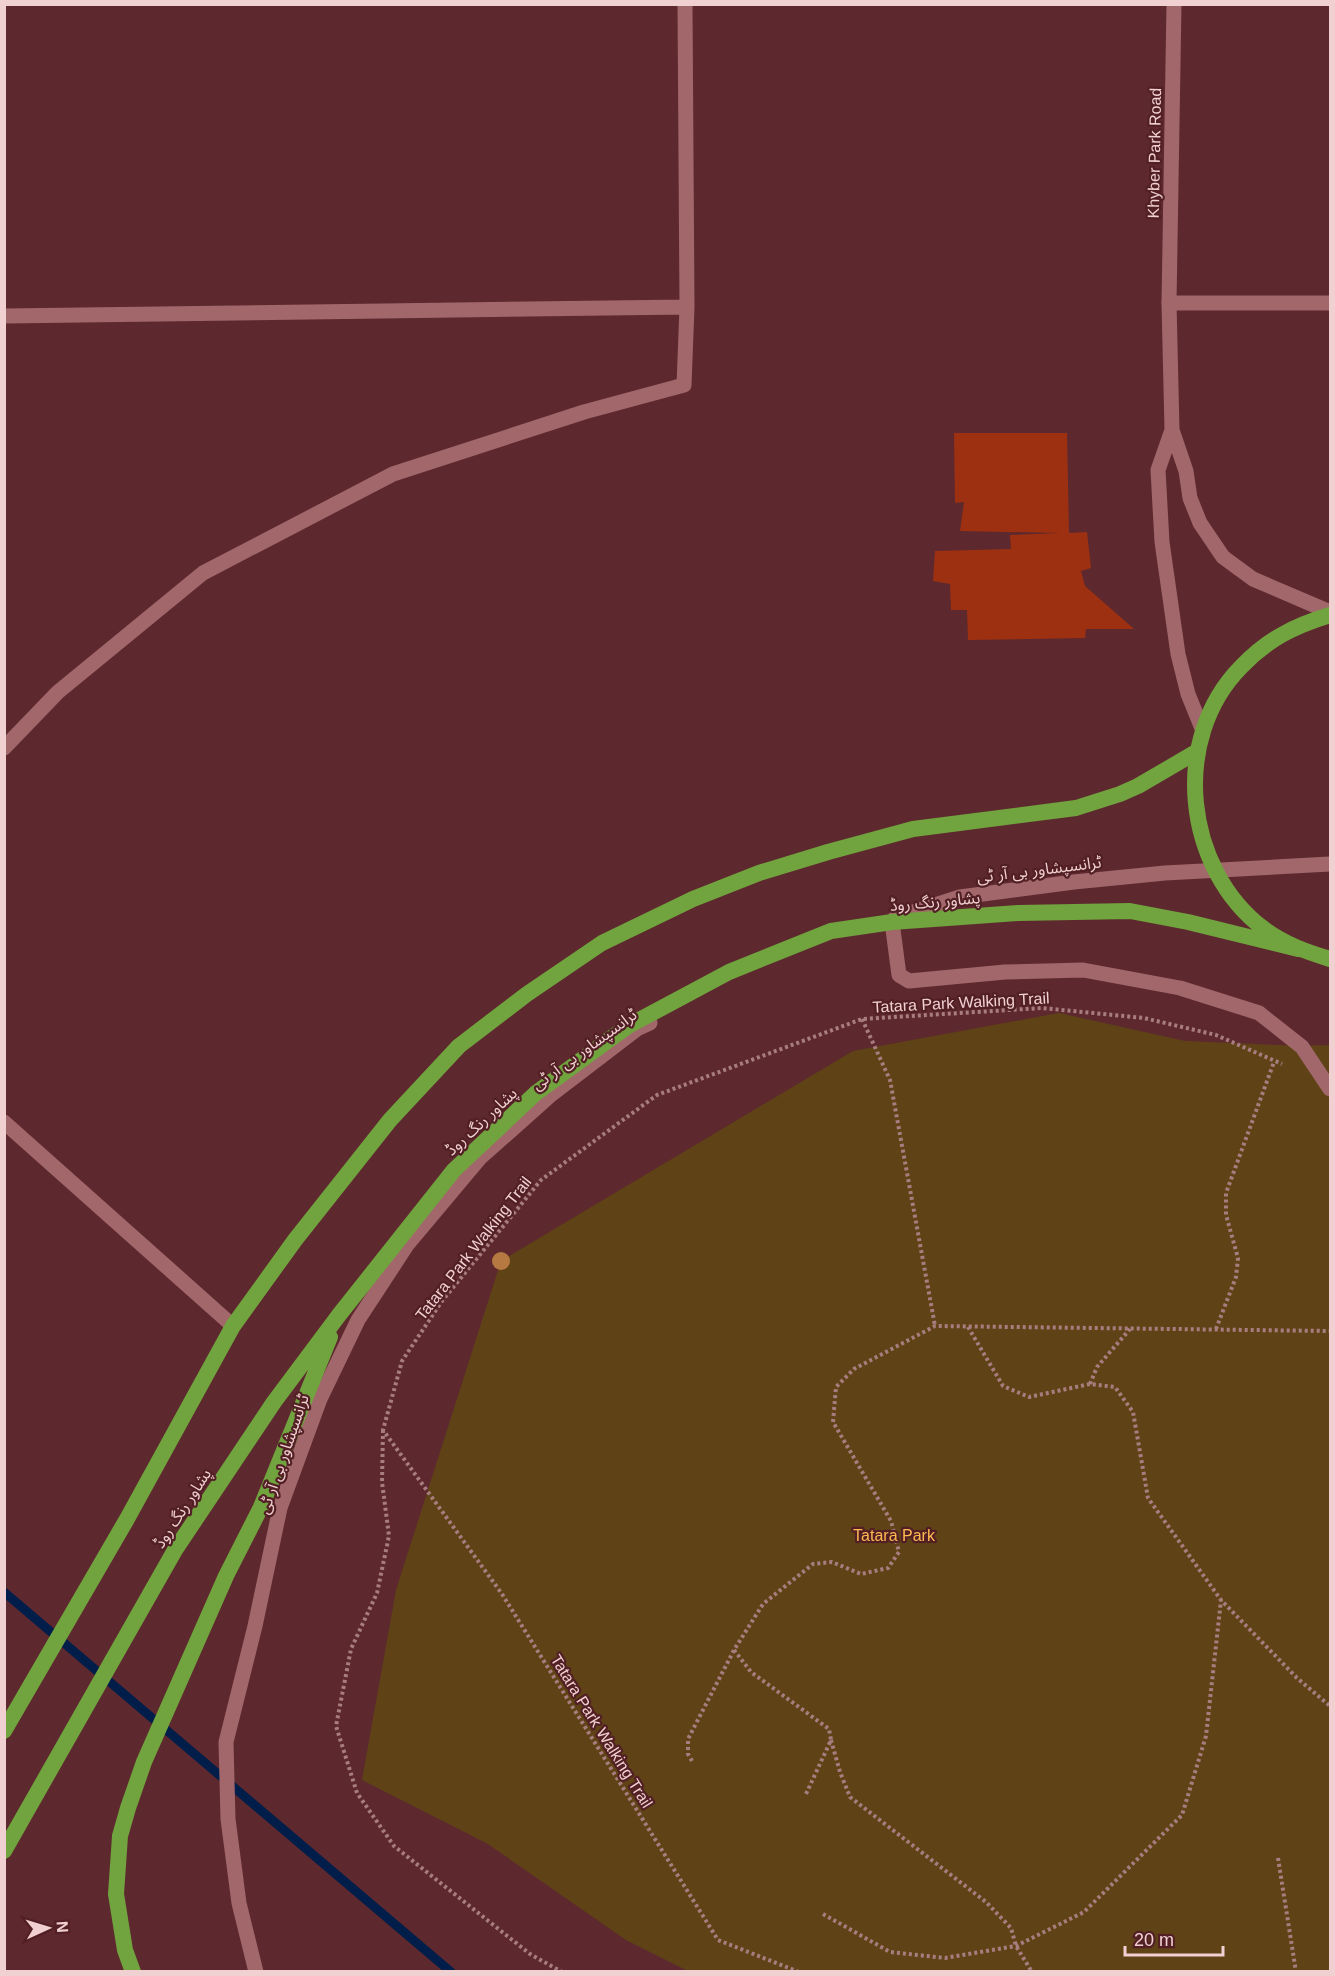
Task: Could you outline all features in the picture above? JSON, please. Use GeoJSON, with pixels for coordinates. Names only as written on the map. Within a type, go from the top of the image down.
{"type":"FeatureCollection","features":[{"type":"Feature","properties":{"kind":"highway"},"geometry":{"type":"LineString","coordinates":[[1330,614],[1299,625],[1267,643],[1247,662],[1218,698],[1203,731],[1198,751],[1194,791],[1199,831],[1213,868],[1236,901],[1264,929],[1298,949],[1330,959]]}},
{"type":"Feature","properties":{"kind":"highway"},"geometry":{"type":"LineString","coordinates":[[4,1731],[127,1519],[233,1326],[296,1240],[390,1120],[459,1046],[527,994],[602,943],[693,899],[759,873],[913,830],[1076,808],[1138,786],[1198,751]]}},
{"type":"Feature","properties":{"kind":"highway","name":"پشاور رنگ روڈ"},"geometry":{"type":"LineString","coordinates":[[4,1851],[175,1550],[274,1402],[339,1315],[454,1170],[536,1093],[628,1026],[729,972],[831,931],[892,922],[1018,913],[1130,911],[1188,922],[1298,949]]}},
{"type":"Feature","properties":{"kind":"highway"},"geometry":{"type":"LineString","coordinates":[[133,1971],[125,1950],[118,1915],[116,1894],[120,1836],[140,1774],[226,1576],[261,1507],[339,1315]]}},
{"type":"Feature","properties":{"kind":"street"},"geometry":{"type":"LineString","coordinates":[[4,748],[58,692],[203,573],[393,474],[584,411],[684,385],[687,308],[685,4]]}},
{"type":"Feature","properties":{"kind":"street","name":"Khyber Park Road"},"geometry":{"type":"LineString","coordinates":[[1172,430],[1169,303],[1174,4]]}},
{"type":"Feature","properties":{"kind":"street"},"geometry":{"type":"LineString","coordinates":[[1169,303],[1330,303]]}},
{"type":"Feature","properties":{"kind":"street"},"geometry":{"type":"LineString","coordinates":[[4,316],[687,308]]}},
{"type":"Feature","properties":{"kind":"street"},"geometry":{"type":"LineString","coordinates":[[1172,430],[1186,471],[1190,498],[1213,545],[1223,557],[1253,579],[1330,614]]}},
{"type":"Feature","properties":{"kind":"street"},"geometry":{"type":"LineString","coordinates":[[1172,430],[1158,470],[1162,542],[1178,654],[1188,694],[1203,731]]}},
{"type":"Feature","properties":{"kind":"street","name":"ٹرانسپشاور بی آر ٹی"},"geometry":{"type":"LineString","coordinates":[[256,1971],[238,1903],[228,1819],[226,1742],[255,1626],[280,1508],[320,1399],[358,1320],[407,1245],[480,1158],[552,1094],[637,1029],[728,980],[820,942],[960,897],[1165,873],[1330,864]]}},
{"type":"Feature","properties":{"kind":"street"},"geometry":{"type":"LineString","coordinates":[[892,922],[899,975],[909,981],[1005,972],[1083,970],[1180,988],[1259,1013],[1302,1047],[1330,1089]]}},
{"type":"Feature","properties":{"kind":"street"},"geometry":{"type":"LineString","coordinates":[[4,1122],[233,1326]]}},
{"type":"Feature","properties":{"kind":"path","name":"Tatara Park Walking Trail"},"geometry":{"type":"LineString","coordinates":[[799,1971],[718,1940],[502,1594],[383,1430],[402,1362],[442,1302],[541,1180],[657,1095],[862,1019],[1042,1008],[1144,1018],[1216,1035],[1284,1065]]}},
{"type":"Feature","properties":{"kind":"path"},"geometry":{"type":"LineString","coordinates":[[862,1019],[890,1080],[935,1326]]}},
{"type":"Feature","properties":{"kind":"path"},"geometry":{"type":"LineString","coordinates":[[1216,1329],[1236,1277],[1238,1258],[1226,1215],[1226,1193],[1274,1062]]}},
{"type":"Feature","properties":{"kind":"path"},"geometry":{"type":"LineString","coordinates":[[692,1761],[688,1754],[688,1739],[734,1650],[763,1604],[813,1564],[832,1562],[861,1574],[888,1568],[898,1552],[891,1521],[833,1422],[836,1387],[854,1369],[935,1326],[1330,1331]]}},
{"type":"Feature","properties":{"kind":"path"},"geometry":{"type":"LineString","coordinates":[[967,1326],[1003,1386],[1029,1397],[1090,1384],[1115,1387],[1133,1412],[1148,1498],[1221,1600],[1297,1678],[1330,1706]]}},
{"type":"Feature","properties":{"kind":"path"},"geometry":{"type":"LineString","coordinates":[[1090,1384],[1097,1367],[1131,1329]]}},
{"type":"Feature","properties":{"kind":"path"},"geometry":{"type":"LineString","coordinates":[[383,1430],[382,1482],[389,1536],[377,1593],[351,1649],[336,1726],[357,1793],[394,1846],[530,1954],[562,1971]]}},
{"type":"Feature","properties":{"kind":"path"},"geometry":{"type":"LineString","coordinates":[[823,1914],[890,1952],[945,1958],[1016,1946],[1084,1912],[1182,1815],[1206,1736],[1221,1600]]}},
{"type":"Feature","properties":{"kind":"path"},"geometry":{"type":"LineString","coordinates":[[734,1650],[751,1672],[829,1729],[840,1772],[850,1797],[986,1902],[1011,1928],[1016,1946],[1032,1971]]}},
{"type":"Feature","properties":{"kind":"path"},"geometry":{"type":"LineString","coordinates":[[806,1794],[831,1740]]}},
{"type":"Feature","properties":{"kind":"path"},"geometry":{"type":"LineString","coordinates":[[1278,1858],[1296,1971]]}},
{"type":"Feature","properties":{"kind":"green space","name":"Tatara Park"},"geometry":{"type":"Polygon","coordinates":[[[1059,1013],[1185,1041],[1300,1046],[1330,1045],[1330,1971],[688,1971],[626,1940],[488,1844],[362,1780],[396,1590],[501,1261],[853,1051],[1059,1013]]]}},
{"type":"Feature","properties":{"kind":"building"},"geometry":{"type":"Polygon","coordinates":[[[954,433],[1067,433],[1069,533],[1087,532],[1091,568],[1081,571],[1085,586],[1134,629],[1086,629],[1085,638],[968,640],[967,610],[951,610],[950,584],[933,581],[935,551],[1011,549],[1010,535],[1061,533],[960,531],[964,502],[955,503],[954,433]]]}},
{"type":"Feature","properties":{"kind":"waterway"},"geometry":{"type":"LineString","coordinates":[[4,1592],[451,1972]]}}]}
